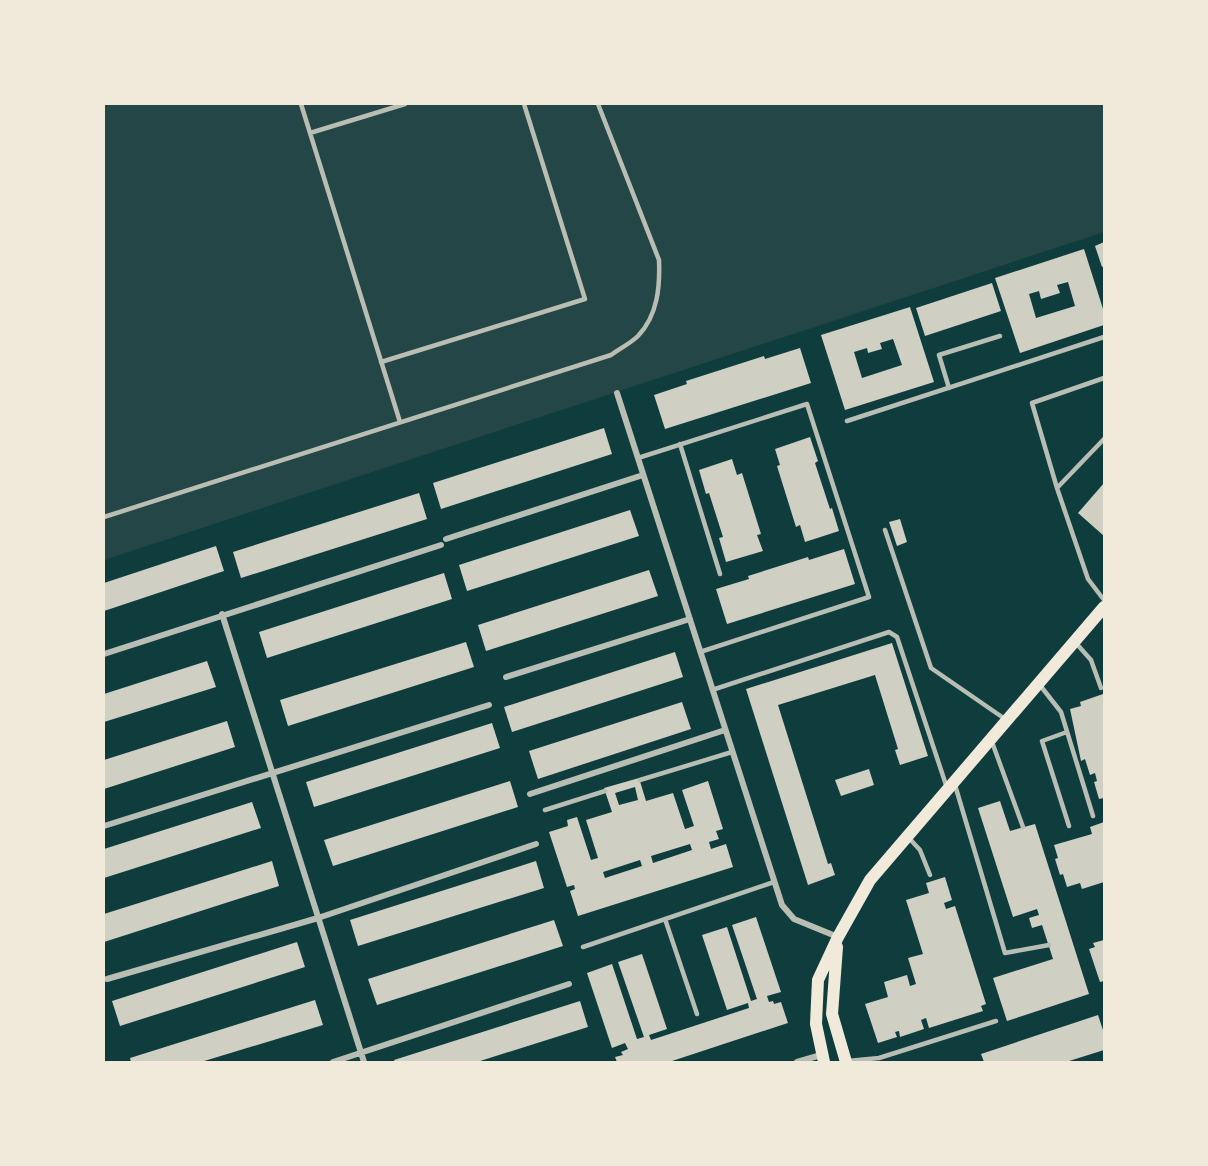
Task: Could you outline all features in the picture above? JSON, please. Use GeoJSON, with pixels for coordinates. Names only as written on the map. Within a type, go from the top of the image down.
{"type":"FeatureCollection","features":[{"type":"Feature","properties":{"kind":"main road"},"geometry":{"type":"LineString","coordinates":[[822,1059],[816,1024],[818,980],[838,937],[870,880],[1104,607]]}},
{"type":"Feature","properties":{"kind":"main road"},"geometry":{"type":"LineString","coordinates":[[838,937],[832,1014],[846,1062]]}},
{"type":"Feature","properties":{"kind":"street"},"geometry":{"type":"LineString","coordinates":[[617,393],[782,905],[794,919],[838,937]]}},
{"type":"Feature","properties":{"kind":"street"},"geometry":{"type":"LineString","coordinates":[[446,539],[643,475]]}},
{"type":"Feature","properties":{"kind":"street"},"geometry":{"type":"LineString","coordinates":[[104,654],[441,545]]}},
{"type":"Feature","properties":{"kind":"street"},"geometry":{"type":"LineString","coordinates":[[222,614],[364,1062]]}},
{"type":"Feature","properties":{"kind":"street"},"geometry":{"type":"LineString","coordinates":[[506,677],[690,619]]}},
{"type":"Feature","properties":{"kind":"street"},"geometry":{"type":"LineString","coordinates":[[104,825],[489,705]]}},
{"type":"Feature","properties":{"kind":"street"},"geometry":{"type":"LineString","coordinates":[[530,794],[725,730]]}},
{"type":"Feature","properties":{"kind":"street"},"geometry":{"type":"LineString","coordinates":[[107,979],[318,918],[536,844]]}},
{"type":"Feature","properties":{"kind":"street"},"geometry":{"type":"LineString","coordinates":[[333,1062],[568,984]]}},
{"type":"Feature","properties":{"kind":"street"},"geometry":{"type":"LineString","coordinates":[[797,1062],[822,1059]]}},
{"type":"Feature","properties":{"kind":"lane"},"geometry":{"type":"LineString","coordinates":[[301,104],[400,422]]}},
{"type":"Feature","properties":{"kind":"lane"},"geometry":{"type":"LineString","coordinates":[[310,133],[405,104]]}},
{"type":"Feature","properties":{"kind":"lane"},"geometry":{"type":"LineString","coordinates":[[381,362],[585,299],[524,104]]}},
{"type":"Feature","properties":{"kind":"lane"},"geometry":{"type":"LineString","coordinates":[[104,517],[611,355],[638,336],[654,311],[660,285],[659,260],[598,104]]}},
{"type":"Feature","properties":{"kind":"lane"},"geometry":{"type":"LineString","coordinates":[[949,387],[939,355],[1000,336]]}},
{"type":"Feature","properties":{"kind":"lane"},"geometry":{"type":"LineString","coordinates":[[847,421],[1104,337]]}},
{"type":"Feature","properties":{"kind":"lane"},"geometry":{"type":"LineString","coordinates":[[1104,378],[1032,403],[1057,488],[1088,579],[1104,600]]}},
{"type":"Feature","properties":{"kind":"lane"},"geometry":{"type":"LineString","coordinates":[[638,458],[807,404],[869,597],[700,652]]}},
{"type":"Feature","properties":{"kind":"lane"},"geometry":{"type":"LineString","coordinates":[[1057,488],[1104,439]]}},
{"type":"Feature","properties":{"kind":"lane"},"geometry":{"type":"LineString","coordinates":[[680,444],[720,574]]}},
{"type":"Feature","properties":{"kind":"lane"},"geometry":{"type":"LineString","coordinates":[[885,530],[931,668],[1007,721]]}},
{"type":"Feature","properties":{"kind":"lane"},"geometry":{"type":"LineString","coordinates":[[712,690],[889,632],[897,638],[951,786],[1005,953],[1049,945]]}},
{"type":"Feature","properties":{"kind":"lane"},"geometry":{"type":"LineString","coordinates":[[1075,642],[1091,660],[1101,688]]}},
{"type":"Feature","properties":{"kind":"lane"},"geometry":{"type":"LineString","coordinates":[[1039,684],[1061,712],[1092,816]]}},
{"type":"Feature","properties":{"kind":"lane"},"geometry":{"type":"LineString","coordinates":[[1068,732],[1042,741],[1069,826]]}},
{"type":"Feature","properties":{"kind":"lane"},"geometry":{"type":"LineString","coordinates":[[991,739],[1023,827]]}},
{"type":"Feature","properties":{"kind":"lane"},"geometry":{"type":"LineString","coordinates":[[640,780],[732,752]]}},
{"type":"Feature","properties":{"kind":"lane"},"geometry":{"type":"LineString","coordinates":[[545,810],[605,791]]}},
{"type":"Feature","properties":{"kind":"lane"},"geometry":{"type":"LineString","coordinates":[[908,836],[920,850],[930,875]]}},
{"type":"Feature","properties":{"kind":"lane"},"geometry":{"type":"LineString","coordinates":[[583,947],[774,882]]}},
{"type":"Feature","properties":{"kind":"lane"},"geometry":{"type":"LineString","coordinates":[[665,919],[697,1014]]}},
{"type":"Feature","properties":{"kind":"lane"},"geometry":{"type":"LineString","coordinates":[[846,1062],[879,1058],[996,1021]]}},
{"type":"Feature","properties":{"kind":"shaded area"},"geometry":{"type":"Polygon","coordinates":[[[104,104],[1104,104],[1104,232],[104,560],[104,104]]]}},
{"type":"Feature","properties":{"kind":"building"},"geometry":{"type":"Polygon","coordinates":[[[1104,242],[1104,266],[1102,267],[1095,246],[1104,242]]]}},
{"type":"Feature","properties":{"kind":"building"},"geometry":{"type":"Polygon","coordinates":[[[1084,249],[1104,312],[1104,325],[1020,353],[995,278],[1084,249]],[[1068,282],[1057,285],[1060,293],[1041,299],[1039,291],[1029,294],[1036,318],[1075,306],[1068,282]]]}},
{"type":"Feature","properties":{"kind":"building"},"geometry":{"type":"Polygon","coordinates":[[[992,283],[1001,311],[925,336],[916,308],[992,283]]]}},
{"type":"Feature","properties":{"kind":"building"},"geometry":{"type":"Polygon","coordinates":[[[910,307],[934,382],[845,410],[821,335],[910,307]],[[893,339],[880,343],[882,349],[868,353],[867,348],[854,352],[862,378],[902,365],[893,339]]]}},
{"type":"Feature","properties":{"kind":"building"},"geometry":{"type":"Polygon","coordinates":[[[800,348],[811,383],[665,429],[654,395],[687,384],[686,381],[764,356],[765,359],[800,348]]]}},
{"type":"Feature","properties":{"kind":"building"},"geometry":{"type":"Polygon","coordinates":[[[604,428],[612,454],[441,509],[433,483],[604,428]]]}},
{"type":"Feature","properties":{"kind":"building"},"geometry":{"type":"Polygon","coordinates":[[[810,437],[818,461],[815,463],[839,531],[805,542],[800,525],[796,527],[777,466],[780,465],[775,449],[810,437]]]}},
{"type":"Feature","properties":{"kind":"building"},"geometry":{"type":"Polygon","coordinates":[[[732,459],[737,475],[742,473],[761,534],[757,535],[763,551],[726,562],[719,538],[723,537],[699,470],[732,459]]]}},
{"type":"Feature","properties":{"kind":"building"},"geometry":{"type":"Polygon","coordinates":[[[1104,483],[1104,536],[1078,513],[1104,483]]]}},
{"type":"Feature","properties":{"kind":"building"},"geometry":{"type":"Polygon","coordinates":[[[419,493],[427,519],[241,578],[233,552],[419,493]]]}},
{"type":"Feature","properties":{"kind":"building"},"geometry":{"type":"Polygon","coordinates":[[[630,510],[639,536],[467,591],[459,565],[630,510]]]}},
{"type":"Feature","properties":{"kind":"building"},"geometry":{"type":"Polygon","coordinates":[[[900,519],[907,542],[897,546],[889,522],[900,519]]]}},
{"type":"Feature","properties":{"kind":"building"},"geometry":{"type":"Polygon","coordinates":[[[216,546],[224,571],[104,611],[104,583],[216,546]]]}},
{"type":"Feature","properties":{"kind":"building"},"geometry":{"type":"Polygon","coordinates":[[[844,549],[855,584],[727,624],[716,589],[808,557],[809,560],[844,549]]]}},
{"type":"Feature","properties":{"kind":"building"},"geometry":{"type":"Polygon","coordinates":[[[649,570],[658,596],[486,651],[478,625],[649,570]]]}},
{"type":"Feature","properties":{"kind":"building"},"geometry":{"type":"Polygon","coordinates":[[[444,573],[452,599],[267,658],[259,632],[444,573]]]}},
{"type":"Feature","properties":{"kind":"building"},"geometry":{"type":"Polygon","coordinates":[[[466,642],[474,667],[288,726],[280,700],[466,642]]]}},
{"type":"Feature","properties":{"kind":"building"},"geometry":{"type":"Polygon","coordinates":[[[892,643],[928,756],[900,765],[895,750],[898,749],[875,675],[778,705],[828,864],[831,863],[835,875],[808,885],[746,689],[892,643]]]}},
{"type":"Feature","properties":{"kind":"building"},"geometry":{"type":"Polygon","coordinates":[[[675,652],[683,677],[512,732],[504,707],[675,652]]]}},
{"type":"Feature","properties":{"kind":"building"},"geometry":{"type":"Polygon","coordinates":[[[207,661],[216,687],[104,722],[104,694],[207,661]]]}},
{"type":"Feature","properties":{"kind":"building"},"geometry":{"type":"Polygon","coordinates":[[[1103,694],[1104,798],[1099,799],[1094,782],[1097,781],[1095,773],[1090,775],[1085,759],[1081,761],[1070,709],[1081,706],[1080,702],[1103,694]]]}},
{"type":"Feature","properties":{"kind":"building"},"geometry":{"type":"Polygon","coordinates":[[[682,702],[691,729],[538,779],[529,751],[682,702]]]}},
{"type":"Feature","properties":{"kind":"building"},"geometry":{"type":"Polygon","coordinates":[[[227,721],[235,747],[104,789],[104,760],[227,721]]]}},
{"type":"Feature","properties":{"kind":"building"},"geometry":{"type":"Polygon","coordinates":[[[492,723],[500,748],[314,807],[306,782],[492,723]]]}},
{"type":"Feature","properties":{"kind":"building"},"geometry":{"type":"Polygon","coordinates":[[[869,769],[874,785],[841,796],[835,780],[869,769]]]}},
{"type":"Feature","properties":{"kind":"building"},"geometry":{"type":"Polygon","coordinates":[[[639,778],[646,801],[673,793],[685,829],[694,826],[682,790],[708,781],[723,829],[716,831],[719,839],[709,842],[711,849],[726,844],[733,867],[578,916],[570,891],[575,889],[574,885],[567,887],[549,832],[568,826],[567,820],[577,817],[591,860],[598,858],[586,820],[612,812],[604,788],[639,778]],[[635,787],[615,793],[619,805],[638,800],[635,787]],[[690,844],[651,856],[653,863],[692,850],[690,844]],[[640,860],[603,872],[605,878],[642,866],[640,860]]]}},
{"type":"Feature","properties":{"kind":"building"},"geometry":{"type":"Polygon","coordinates":[[[510,781],[518,807],[333,866],[324,840],[510,781]]]}},
{"type":"Feature","properties":{"kind":"building"},"geometry":{"type":"Polygon","coordinates":[[[1000,801],[1010,831],[1035,824],[1089,994],[1007,1021],[993,978],[1053,959],[1042,925],[1032,928],[1029,918],[1039,915],[1037,909],[1013,917],[978,808],[1000,801]]]}},
{"type":"Feature","properties":{"kind":"building"},"geometry":{"type":"Polygon","coordinates":[[[252,802],[261,828],[104,878],[104,849],[252,802]]]}},
{"type":"Feature","properties":{"kind":"building"},"geometry":{"type":"Polygon","coordinates":[[[1104,822],[1104,882],[1082,889],[1080,883],[1067,887],[1055,859],[1058,858],[1054,845],[1092,834],[1090,827],[1104,822]]]}},
{"type":"Feature","properties":{"kind":"building"},"geometry":{"type":"Polygon","coordinates":[[[272,861],[279,886],[104,942],[104,914],[272,861]]]}},
{"type":"Feature","properties":{"kind":"building"},"geometry":{"type":"Polygon","coordinates":[[[536,861],[544,888],[358,946],[350,920],[536,861]]]}},
{"type":"Feature","properties":{"kind":"building"},"geometry":{"type":"Polygon","coordinates":[[[945,877],[952,900],[944,903],[946,909],[955,906],[986,1004],[981,1006],[983,1011],[929,1028],[926,1018],[921,1020],[924,1029],[900,1037],[899,1031],[895,1032],[897,1037],[878,1043],[865,1004],[888,997],[884,982],[907,975],[910,986],[916,984],[908,958],[923,954],[906,900],[929,893],[926,883],[945,877]]]}},
{"type":"Feature","properties":{"kind":"building"},"geometry":{"type":"Polygon","coordinates":[[[756,917],[781,992],[767,996],[769,1002],[773,1001],[774,1004],[781,1002],[788,1023],[669,1062],[617,1062],[615,1057],[623,1055],[621,1052],[628,1049],[625,1043],[612,1048],[587,973],[612,964],[637,1039],[644,1037],[618,962],[642,954],[667,1029],[649,1035],[651,1040],[749,1008],[748,1003],[727,1010],[702,935],[727,927],[751,1001],[757,999],[732,925],[756,917]]]}},
{"type":"Feature","properties":{"kind":"building"},"geometry":{"type":"Polygon","coordinates":[[[554,920],[563,946],[377,1005],[368,979],[554,920]]]}},
{"type":"Feature","properties":{"kind":"building"},"geometry":{"type":"Polygon","coordinates":[[[1104,940],[1104,981],[1100,982],[1089,949],[1095,947],[1093,943],[1104,940]]]}},
{"type":"Feature","properties":{"kind":"building"},"geometry":{"type":"Polygon","coordinates":[[[297,942],[305,967],[120,1026],[112,1001],[297,942]]]}},
{"type":"Feature","properties":{"kind":"building"},"geometry":{"type":"Polygon","coordinates":[[[315,1000],[323,1025],[201,1062],[131,1062],[130,1058],[315,1000]]]}},
{"type":"Feature","properties":{"kind":"building"},"geometry":{"type":"Polygon","coordinates":[[[580,1001],[588,1027],[477,1062],[395,1062],[394,1060],[580,1001]]]}},
{"type":"Feature","properties":{"kind":"building"},"geometry":{"type":"Polygon","coordinates":[[[1098,1015],[1104,1033],[1104,1050],[1066,1062],[984,1062],[981,1054],[1098,1015]]]}}]}
